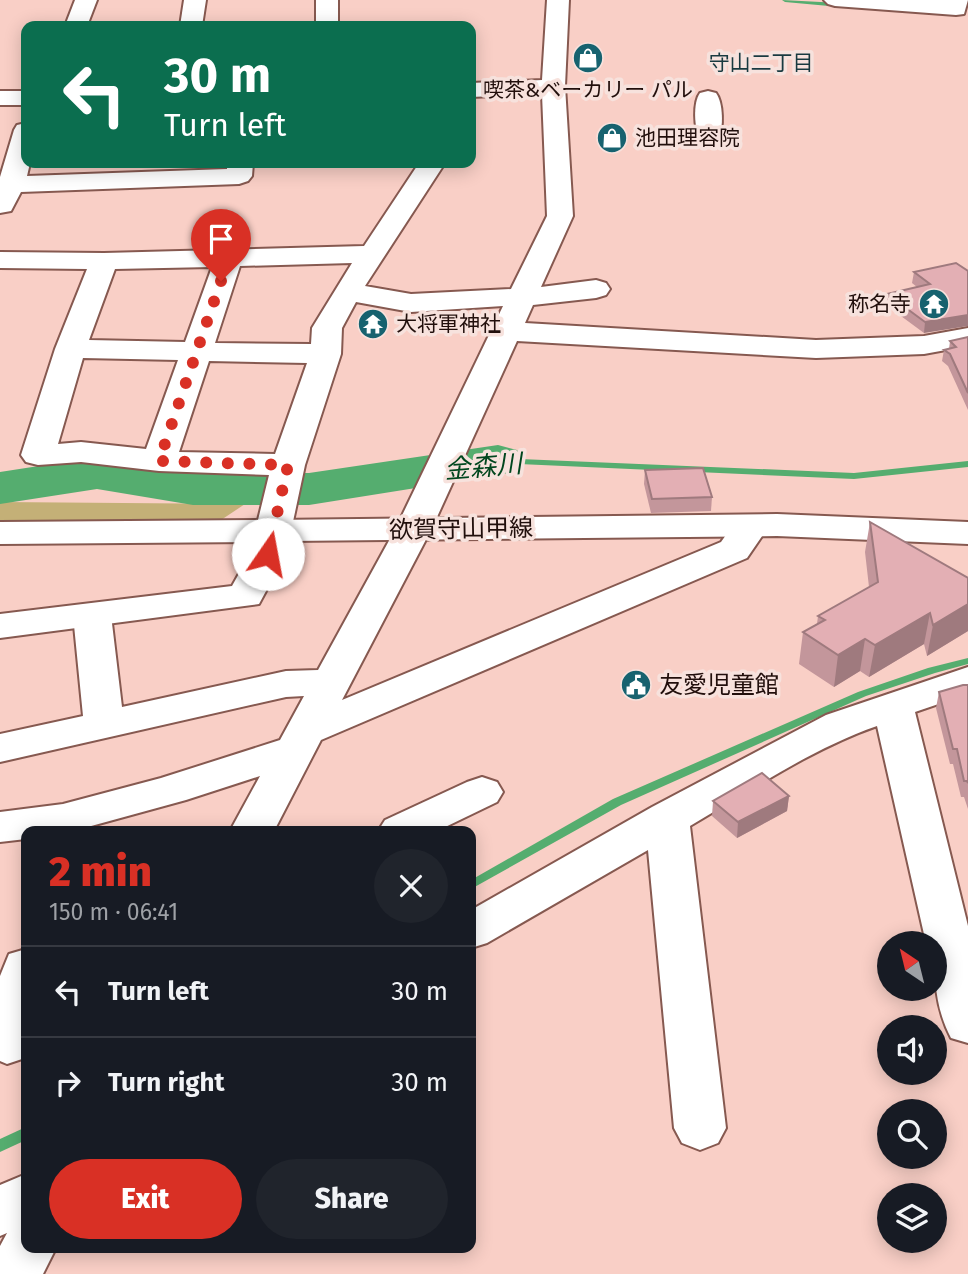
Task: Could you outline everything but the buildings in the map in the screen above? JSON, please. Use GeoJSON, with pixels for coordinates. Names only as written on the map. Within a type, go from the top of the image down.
{"type":"FeatureCollection","features":[{"type":"Feature","properties":{"kind":"street"},"geometry":{"type":"LineString","coordinates":[[78,21],[86,0]]}},
{"type":"Feature","properties":{"kind":"street"},"geometry":{"type":"LineString","coordinates":[[192,21],[195,0]]}},
{"type":"Feature","properties":{"kind":"street"},"geometry":{"type":"LineString","coordinates":[[327,0],[327,21]]}},
{"type":"Feature","properties":{"kind":"street"},"geometry":{"type":"LineString","coordinates":[[255,826],[414,529],[560,216],[553,86],[558,0]]}},
{"type":"Feature","properties":{"kind":"street"},"geometry":{"type":"LineString","coordinates":[[835,0],[957,5]]}},
{"type":"Feature","properties":{"kind":"street"},"geometry":{"type":"LineString","coordinates":[[476,94],[553,86]]}},
{"type":"Feature","properties":{"kind":"street"},"geometry":{"type":"LineString","coordinates":[[0,98],[21,97]]}},
{"type":"Feature","properties":{"kind":"street"},"geometry":{"type":"LineString","coordinates":[[708,98],[709,133]]}},
{"type":"Feature","properties":{"kind":"street"},"geometry":{"type":"LineString","coordinates":[[0,133],[21,132]]}},
{"type":"Feature","properties":{"kind":"street"},"geometry":{"type":"LineString","coordinates":[[0,210],[6,184],[21,145]]}},
{"type":"Feature","properties":{"kind":"street"},"geometry":{"type":"LineString","coordinates":[[6,184],[239,176],[240,168]]}},
{"type":"Feature","properties":{"kind":"street"},"geometry":{"type":"LineString","coordinates":[[0,626],[246,596],[268,554],[288,465],[326,354],[327,328],[347,292],[429,168]]}},
{"type":"Feature","properties":{"kind":"street"},"geometry":{"type":"LineString","coordinates":[[0,260],[104,261],[373,254]]}},
{"type":"Feature","properties":{"kind":"street"},"geometry":{"type":"LineString","coordinates":[[159,461],[229,257]]}},
{"type":"Feature","properties":{"kind":"street"},"geometry":{"type":"LineString","coordinates":[[104,261],[70,349],[38,455],[81,452],[159,461],[288,465]]}},
{"type":"Feature","properties":{"kind":"street"},"geometry":{"type":"LineString","coordinates":[[347,292],[411,303],[492,296],[522,298],[596,289]]}},
{"type":"Feature","properties":{"kind":"street"},"geometry":{"type":"LineString","coordinates":[[506,331],[816,349],[924,345],[968,337]]}},
{"type":"Feature","properties":{"kind":"street"},"geometry":{"type":"LineString","coordinates":[[70,349],[326,354]]}},
{"type":"Feature","properties":{"kind":"street"},"geometry":{"type":"LineString","coordinates":[[31,826],[62,825],[171,790],[303,740],[734,550],[751,526]]}},
{"type":"Feature","properties":{"kind":"street","name":"欲賀守山甲線"},"geometry":{"type":"LineString","coordinates":[[0,533],[751,526],[968,533]]}},
{"type":"Feature","properties":{"kind":"street"},"geometry":{"type":"LineString","coordinates":[[92,615],[104,724]]}},
{"type":"Feature","properties":{"kind":"street"},"geometry":{"type":"LineString","coordinates":[[476,928],[667,818],[840,724],[968,680]]}},
{"type":"Feature","properties":{"kind":"street"},"geometry":{"type":"LineString","coordinates":[[0,748],[286,684],[333,682]]}},
{"type":"Feature","properties":{"kind":"street"},"geometry":{"type":"LineString","coordinates":[[893,706],[968,1024]]}},
{"type":"Feature","properties":{"kind":"street"},"geometry":{"type":"LineString","coordinates":[[411,826],[482,792]]}},
{"type":"Feature","properties":{"kind":"street"},"geometry":{"type":"LineString","coordinates":[[667,818],[700,1128]]}},
{"type":"Feature","properties":{"kind":"street"},"geometry":{"type":"LineString","coordinates":[[0,827],[21,826]]}},
{"type":"Feature","properties":{"kind":"street"},"geometry":{"type":"LineString","coordinates":[[11,1042],[21,992]]}},
{"type":"Feature","properties":{"kind":"street"},"geometry":{"type":"LineString","coordinates":[[0,1212],[21,1200]]}},
{"type":"Feature","properties":{"kind":"street"},"geometry":{"type":"LineString","coordinates":[[14,1274],[25,1253]]}},
{"type":"Feature","properties":{"kind":"shaded area"},"geometry":{"type":"Polygon","coordinates":[[[0,502],[245,504],[221,520],[0,521],[0,502]]]}},
{"type":"Feature","properties":{"kind":"waterway"},"geometry":{"type":"LineString","coordinates":[[785,0],[840,5]]}},
{"type":"Feature","properties":{"kind":"waterway","name":"金森川"},"geometry":{"type":"LineString","coordinates":[[498,461],[854,476],[968,464]]}},
{"type":"Feature","properties":{"kind":"waterway","name":"金森川"},"geometry":{"type":"LineString","coordinates":[[0,488],[97,473],[193,489],[309,489],[498,461]]}},
{"type":"Feature","properties":{"kind":"waterway"},"geometry":{"type":"LineString","coordinates":[[476,882],[617,802],[862,694],[932,670],[968,661]]}},
{"type":"Feature","properties":{"kind":"waterway"},"geometry":{"type":"LineString","coordinates":[[0,1146],[21,1136]]}},
{"type":"Feature","properties":{"kind":"place","name":"喫茶&ベーカリー パル"},"geometry":{"type":"Point","coordinates":[588,58]}},
{"type":"Feature","properties":{"kind":"place","name":"池田理容院"},"geometry":{"type":"Point","coordinates":[612,138]}},
{"type":"Feature","properties":{"kind":"place","name":"称名寺"},"geometry":{"type":"Point","coordinates":[934,304]}},
{"type":"Feature","properties":{"kind":"place","name":"大将軍神社"},"geometry":{"type":"Point","coordinates":[373,324]}},
{"type":"Feature","properties":{"kind":"place","name":"友愛児童館"},"geometry":{"type":"Point","coordinates":[636,685]}},
{"type":"Feature","properties":{"kind":"district","name":"守山二丁目"},"geometry":{"type":"Point","coordinates":[761,63]}},
{"type":"Feature","properties":{"kind":"route"},"geometry":{"type":"LineString","coordinates":[[221,281],[159,461],[288,465],[268,554]]}}]}
